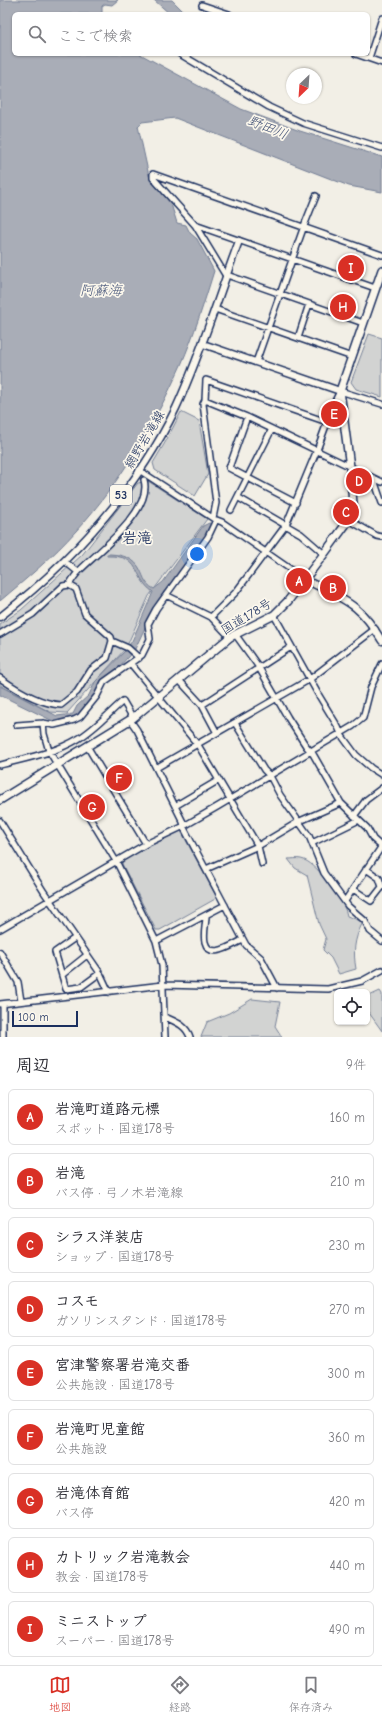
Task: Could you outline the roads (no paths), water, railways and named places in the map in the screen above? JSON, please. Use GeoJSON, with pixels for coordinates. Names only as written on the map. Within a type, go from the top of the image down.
{"type":"FeatureCollection","features":[{"type":"Feature","properties":{"kind":"highway","name":"国道178号"},"geometry":{"type":"LineString","coordinates":[[0,800],[131,719],[233,636],[283,608],[306,580],[349,520],[353,504],[350,467],[340,391],[382,270]]}},
{"type":"Feature","properties":{"kind":"main road","name":"網野岩滝線"},"geometry":{"type":"LineString","coordinates":[[0,617],[37,587],[78,548],[111,509],[140,470],[175,410],[203,344],[239,241]]}},
{"type":"Feature","properties":{"kind":"main road"},"geometry":{"type":"LineString","coordinates":[[203,344],[340,391]]}},
{"type":"Feature","properties":{"kind":"main road"},"geometry":{"type":"LineString","coordinates":[[306,580],[352,603],[367,618],[382,641]]}},
{"type":"Feature","properties":{"kind":"street"},"geometry":{"type":"LineString","coordinates":[[202,6],[222,12]]}},
{"type":"Feature","properties":{"kind":"street"},"geometry":{"type":"LineString","coordinates":[[370,55],[382,20]]}},
{"type":"Feature","properties":{"kind":"street"},"geometry":{"type":"LineString","coordinates":[[183,56],[269,107],[289,117],[303,123],[382,148]]}},
{"type":"Feature","properties":{"kind":"street"},"geometry":{"type":"LineString","coordinates":[[362,56],[382,63]]}},
{"type":"Feature","properties":{"kind":"street"},"geometry":{"type":"LineString","coordinates":[[363,323],[226,276],[195,225],[153,178],[153,174],[304,226],[382,255]]}},
{"type":"Feature","properties":{"kind":"street"},"geometry":{"type":"LineString","coordinates":[[256,362],[316,196]]}},
{"type":"Feature","properties":{"kind":"street"},"geometry":{"type":"LineString","coordinates":[[195,225],[375,288]]}},
{"type":"Feature","properties":{"kind":"street"},"geometry":{"type":"LineString","coordinates":[[298,338],[309,304]]}},
{"type":"Feature","properties":{"kind":"street"},"geometry":{"type":"LineString","coordinates":[[215,309],[352,356]]}},
{"type":"Feature","properties":{"kind":"street"},"geometry":{"type":"LineString","coordinates":[[17,725],[43,723],[54,725],[80,717],[97,696],[104,682],[139,658],[144,652],[150,639],[148,624],[156,608],[208,537],[214,519],[216,503],[203,404],[206,380],[327,422]]}},
{"type":"Feature","properties":{"kind":"street"},"geometry":{"type":"LineString","coordinates":[[211,617],[236,592],[286,524],[317,450],[334,401],[340,391],[382,404]]}},
{"type":"Feature","properties":{"kind":"street"},"geometry":{"type":"LineString","coordinates":[[204,400],[247,417],[317,450],[374,480],[382,482]]}},
{"type":"Feature","properties":{"kind":"street"},"geometry":{"type":"LineString","coordinates":[[247,417],[230,468],[296,503]]}},
{"type":"Feature","properties":{"kind":"street"},"geometry":{"type":"LineString","coordinates":[[232,510],[272,429]]}},
{"type":"Feature","properties":{"kind":"street"},"geometry":{"type":"LineString","coordinates":[[140,470],[214,519],[222,522],[306,580]]}},
{"type":"Feature","properties":{"kind":"street"},"geometry":{"type":"LineString","coordinates":[[69,585],[78,572],[106,546],[124,526],[141,502],[146,488],[144,480]]}},
{"type":"Feature","properties":{"kind":"street"},"geometry":{"type":"LineString","coordinates":[[374,480],[382,503]]}},
{"type":"Feature","properties":{"kind":"street"},"geometry":{"type":"LineString","coordinates":[[239,498],[286,524],[301,534],[324,554]]}},
{"type":"Feature","properties":{"kind":"street"},"geometry":{"type":"LineString","coordinates":[[349,520],[378,536],[382,536]]}},
{"type":"Feature","properties":{"kind":"street"},"geometry":{"type":"LineString","coordinates":[[68,564],[78,572]]}},
{"type":"Feature","properties":{"kind":"street"},"geometry":{"type":"LineString","coordinates":[[0,634],[33,614],[63,586],[69,585],[78,592],[85,614],[111,637],[112,641],[107,658],[90,670],[76,692],[61,705],[53,705],[23,693],[0,678]]}},
{"type":"Feature","properties":{"kind":"street"},"geometry":{"type":"LineString","coordinates":[[166,595],[211,617],[233,636],[258,666],[341,803],[368,828],[373,839],[382,847],[345,901]]}},
{"type":"Feature","properties":{"kind":"street"},"geometry":{"type":"LineString","coordinates":[[274,614],[291,647],[341,734],[356,755],[382,775]]}},
{"type":"Feature","properties":{"kind":"street"},"geometry":{"type":"LineString","coordinates":[[156,768],[310,679],[375,629]]}},
{"type":"Feature","properties":{"kind":"street"},"geometry":{"type":"LineString","coordinates":[[112,641],[121,644],[139,658]]}},
{"type":"Feature","properties":{"kind":"street"},"geometry":{"type":"LineString","coordinates":[[202,705],[258,666],[291,647]]}},
{"type":"Feature","properties":{"kind":"street"},"geometry":{"type":"LineString","coordinates":[[131,664],[198,745],[258,846],[262,864]]}},
{"type":"Feature","properties":{"kind":"street"},"geometry":{"type":"LineString","coordinates":[[0,929],[49,899],[146,844],[184,826],[341,734],[363,718],[371,687],[382,664]]}},
{"type":"Feature","properties":{"kind":"street"},"geometry":{"type":"LineString","coordinates":[[179,680],[202,705],[217,732]]}},
{"type":"Feature","properties":{"kind":"street"},"geometry":{"type":"LineString","coordinates":[[0,765],[49,751],[80,738],[123,701],[184,826],[243,940],[246,945],[261,958],[277,988]]}},
{"type":"Feature","properties":{"kind":"street"},"geometry":{"type":"LineString","coordinates":[[43,723],[44,734],[49,751],[116,861],[156,941],[162,965],[165,1017],[164,1037]]}},
{"type":"Feature","properties":{"kind":"street"},"geometry":{"type":"LineString","coordinates":[[235,723],[264,770],[270,776],[280,794],[300,821],[312,843],[324,873],[348,906],[365,921],[370,931],[382,941]]}},
{"type":"Feature","properties":{"kind":"street"},"geometry":{"type":"LineString","coordinates":[[87,746],[146,844]]}},
{"type":"Feature","properties":{"kind":"street"},"geometry":{"type":"LineString","coordinates":[[175,806],[219,780]]}},
{"type":"Feature","properties":{"kind":"street"},"geometry":{"type":"LineString","coordinates":[[354,816],[366,800],[382,788]]}},
{"type":"Feature","properties":{"kind":"street"},"geometry":{"type":"LineString","coordinates":[[206,869],[258,846],[300,821],[341,803]]}},
{"type":"Feature","properties":{"kind":"street"},"geometry":{"type":"LineString","coordinates":[[312,843],[359,820]]}},
{"type":"Feature","properties":{"kind":"street"},"geometry":{"type":"LineString","coordinates":[[0,821],[49,899],[100,973],[109,992]]}},
{"type":"Feature","properties":{"kind":"street"},"geometry":{"type":"LineString","coordinates":[[353,889],[371,901],[382,887],[379,878],[366,870]]}},
{"type":"Feature","properties":{"kind":"street"},"geometry":{"type":"LineString","coordinates":[[156,941],[226,905]]}},
{"type":"Feature","properties":{"kind":"street"},"geometry":{"type":"LineString","coordinates":[[206,916],[205,941],[212,951],[217,952],[243,940]]}},
{"type":"Feature","properties":{"kind":"street"},"geometry":{"type":"LineString","coordinates":[[75,938],[55,952],[66,989],[81,987],[100,973]]}},
{"type":"Feature","properties":{"kind":"street"},"geometry":{"type":"LineString","coordinates":[[0,952],[18,982],[21,1001]]}},
{"type":"Feature","properties":{"kind":"street"},"geometry":{"type":"LineString","coordinates":[[62,975],[87,956]]}},
{"type":"Feature","properties":{"kind":"street"},"geometry":{"type":"LineString","coordinates":[[3,1037],[1,1004],[163,986],[307,990],[339,987],[362,981],[382,970]]}},
{"type":"Feature","properties":{"kind":"street"},"geometry":{"type":"LineString","coordinates":[[165,1017],[183,1026],[188,1030],[190,1037]]}},
{"type":"Feature","properties":{"kind":"water","name":"阿蘇海"},"geometry":{"type":"Polygon","coordinates":[[[0,0],[118,0],[112,5],[105,4],[102,6],[102,12],[12,12],[12,56],[144,56],[241,109],[300,131],[382,157],[382,192],[349,186],[175,118],[142,122],[138,126],[149,176],[171,204],[177,223],[186,225],[190,233],[197,239],[214,271],[195,331],[181,365],[148,431],[135,452],[92,513],[67,541],[49,559],[0,601],[0,0]]]}},
{"type":"Feature","properties":{"kind":"water"},"geometry":{"type":"Polygon","coordinates":[[[154,0],[172,0],[184,12],[168,12],[154,0]]]}},
{"type":"Feature","properties":{"kind":"water"},"geometry":{"type":"Polygon","coordinates":[[[209,523],[212,524],[206,535],[158,600],[135,649],[119,667],[101,680],[96,693],[78,716],[55,722],[0,695],[0,686],[57,716],[73,714],[77,706],[89,695],[95,682],[125,651],[132,641],[153,592],[146,586],[131,563],[126,559],[107,556],[107,554],[119,555],[132,560],[140,569],[144,579],[150,587],[154,589],[163,582],[203,526],[209,523]]]}},
{"type":"Feature","properties":{"kind":"place","name":"ミニストップ"},"geometry":{"type":"Point","coordinates":[351,268]}},
{"type":"Feature","properties":{"kind":"place","name":"カトリック岩滝教会"},"geometry":{"type":"Point","coordinates":[343,307]}},
{"type":"Feature","properties":{"kind":"place","name":"宮津警察署岩滝交番"},"geometry":{"type":"Point","coordinates":[334,414]}},
{"type":"Feature","properties":{"kind":"place","name":"コスモ"},"geometry":{"type":"Point","coordinates":[359,481]}},
{"type":"Feature","properties":{"kind":"place","name":"シラス洋装店"},"geometry":{"type":"Point","coordinates":[346,512]}},
{"type":"Feature","properties":{"kind":"place","name":"岩滝町道路元標"},"geometry":{"type":"Point","coordinates":[299,581]}},
{"type":"Feature","properties":{"kind":"place","name":"岩滝"},"geometry":{"type":"Point","coordinates":[333,588]}},
{"type":"Feature","properties":{"kind":"place","name":"岩滝町児童館"},"geometry":{"type":"Point","coordinates":[119,778]}},
{"type":"Feature","properties":{"kind":"place","name":"岩滝体育館"},"geometry":{"type":"Point","coordinates":[92,807]}},
{"type":"Feature","properties":{"kind":"district","name":"岩滝"},"geometry":{"type":"Point","coordinates":[137,538]}},
{"type":"Feature","properties":{"kind":"water label","name":"野田川"},"geometry":{"type":"Point","coordinates":[268,127]}}]}
